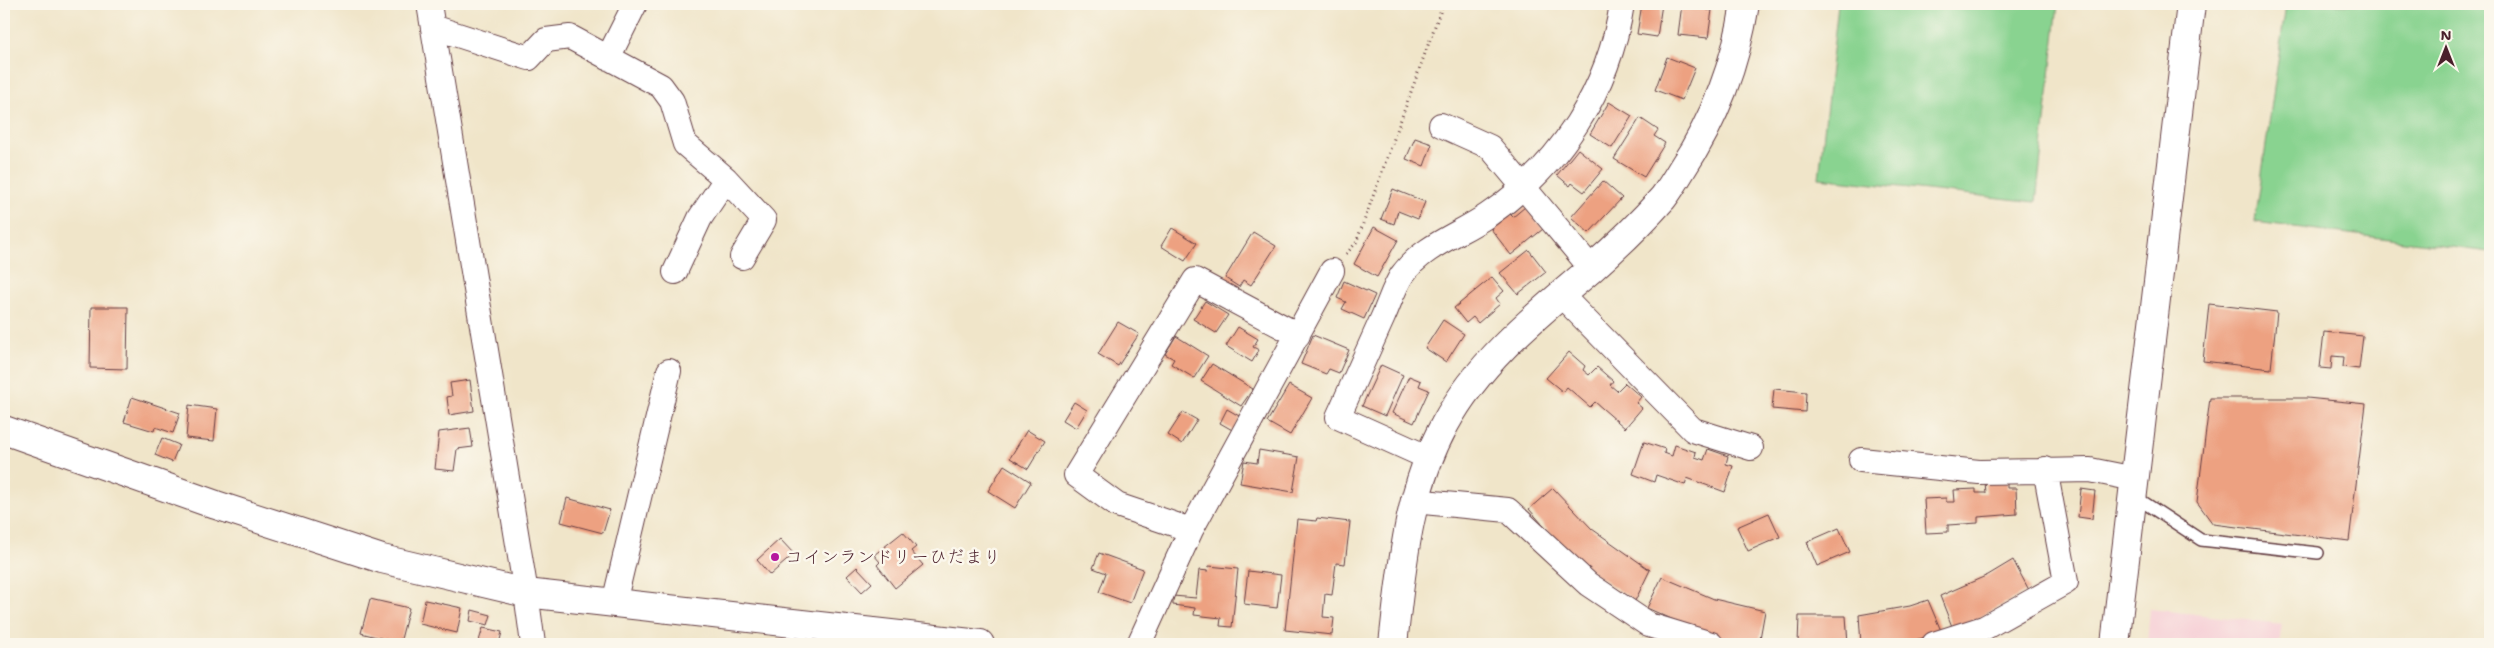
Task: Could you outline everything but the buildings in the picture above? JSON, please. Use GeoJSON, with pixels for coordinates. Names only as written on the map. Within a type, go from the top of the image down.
{"type":"FeatureCollection","features":[{"type":"Feature","properties":{"kind":"street"},"geometry":{"type":"LineString","coordinates":[[430,4],[533,644]]}},
{"type":"Feature","properties":{"kind":"street"},"geometry":{"type":"LineString","coordinates":[[608,58],[635,4]]}},
{"type":"Feature","properties":{"kind":"street"},"geometry":{"type":"LineString","coordinates":[[1429,458],[1338,417],[1402,276],[1428,250],[1487,216],[1524,188],[1572,132],[1595,94],[1611,56],[1622,4]]}},
{"type":"Feature","properties":{"kind":"street"},"geometry":{"type":"LineString","coordinates":[[1393,644],[1404,550],[1413,501],[1429,458],[1445,424],[1467,389],[1493,357],[1529,321],[1591,268],[1664,196],[1692,153],[1714,112],[1730,72],[1746,4]]}},
{"type":"Feature","properties":{"kind":"street"},"geometry":{"type":"LineString","coordinates":[[2115,644],[2191,4]]}},
{"type":"Feature","properties":{"kind":"street"},"geometry":{"type":"LineString","coordinates":[[434,27],[530,58],[546,40],[570,37],[661,86],[672,101],[685,144],[726,179],[764,220],[742,257]]}},
{"type":"Feature","properties":{"kind":"street"},"geometry":{"type":"LineString","coordinates":[[1441,126],[1468,135],[1490,147],[1591,268]]}},
{"type":"Feature","properties":{"kind":"street"},"geometry":{"type":"LineString","coordinates":[[676,272],[700,218],[726,179]]}},
{"type":"Feature","properties":{"kind":"street"},"geometry":{"type":"LineString","coordinates":[[1139,644],[1191,530],[1332,272]]}},
{"type":"Feature","properties":{"kind":"street"},"geometry":{"type":"LineString","coordinates":[[1191,530],[1117,504],[1076,475],[1195,280],[1298,334]]}},
{"type":"Feature","properties":{"kind":"street"},"geometry":{"type":"LineString","coordinates":[[1560,294],[1692,430],[1751,448]]}},
{"type":"Feature","properties":{"kind":"street"},"geometry":{"type":"LineString","coordinates":[[614,603],[669,371]]}},
{"type":"Feature","properties":{"kind":"street"},"geometry":{"type":"LineString","coordinates":[[4,430],[373,556],[526,593],[980,644]]}},
{"type":"Feature","properties":{"kind":"street"},"geometry":{"type":"LineString","coordinates":[[1861,460],[1979,472],[2045,469],[2090,470],[2134,487]]}},
{"type":"Feature","properties":{"kind":"street"},"geometry":{"type":"LineString","coordinates":[[1934,644],[1984,628],[2066,582],[2045,469]]}},
{"type":"Feature","properties":{"kind":"street"},"geometry":{"type":"LineString","coordinates":[[1413,501],[1508,510],[1588,584],[1611,600],[1649,624],[1711,644]]}},
{"type":"Feature","properties":{"kind":"lane"},"geometry":{"type":"LineString","coordinates":[[2134,487],[2201,540],[2318,553]]}},
{"type":"Feature","properties":{"kind":"path"},"geometry":{"type":"LineString","coordinates":[[1332,272],[1356,243],[1443,4]]}},
{"type":"Feature","properties":{"kind":"shaded area"},"geometry":{"type":"Polygon","coordinates":[[[2150,609],[2282,624],[2279,644],[2147,644],[2150,609]]]}},
{"type":"Feature","properties":{"kind":"green space"},"geometry":{"type":"Polygon","coordinates":[[[1838,4],[2058,4],[2036,202],[1819,178],[1838,4]]]}},
{"type":"Feature","properties":{"kind":"green space"},"geometry":{"type":"Polygon","coordinates":[[[2286,4],[2490,4],[2490,252],[2255,222],[2286,4]]]}},
{"type":"Feature","properties":{"kind":"place","name":"コインランドリーひだまり"},"geometry":{"type":"Point","coordinates":[775,557]}}]}
